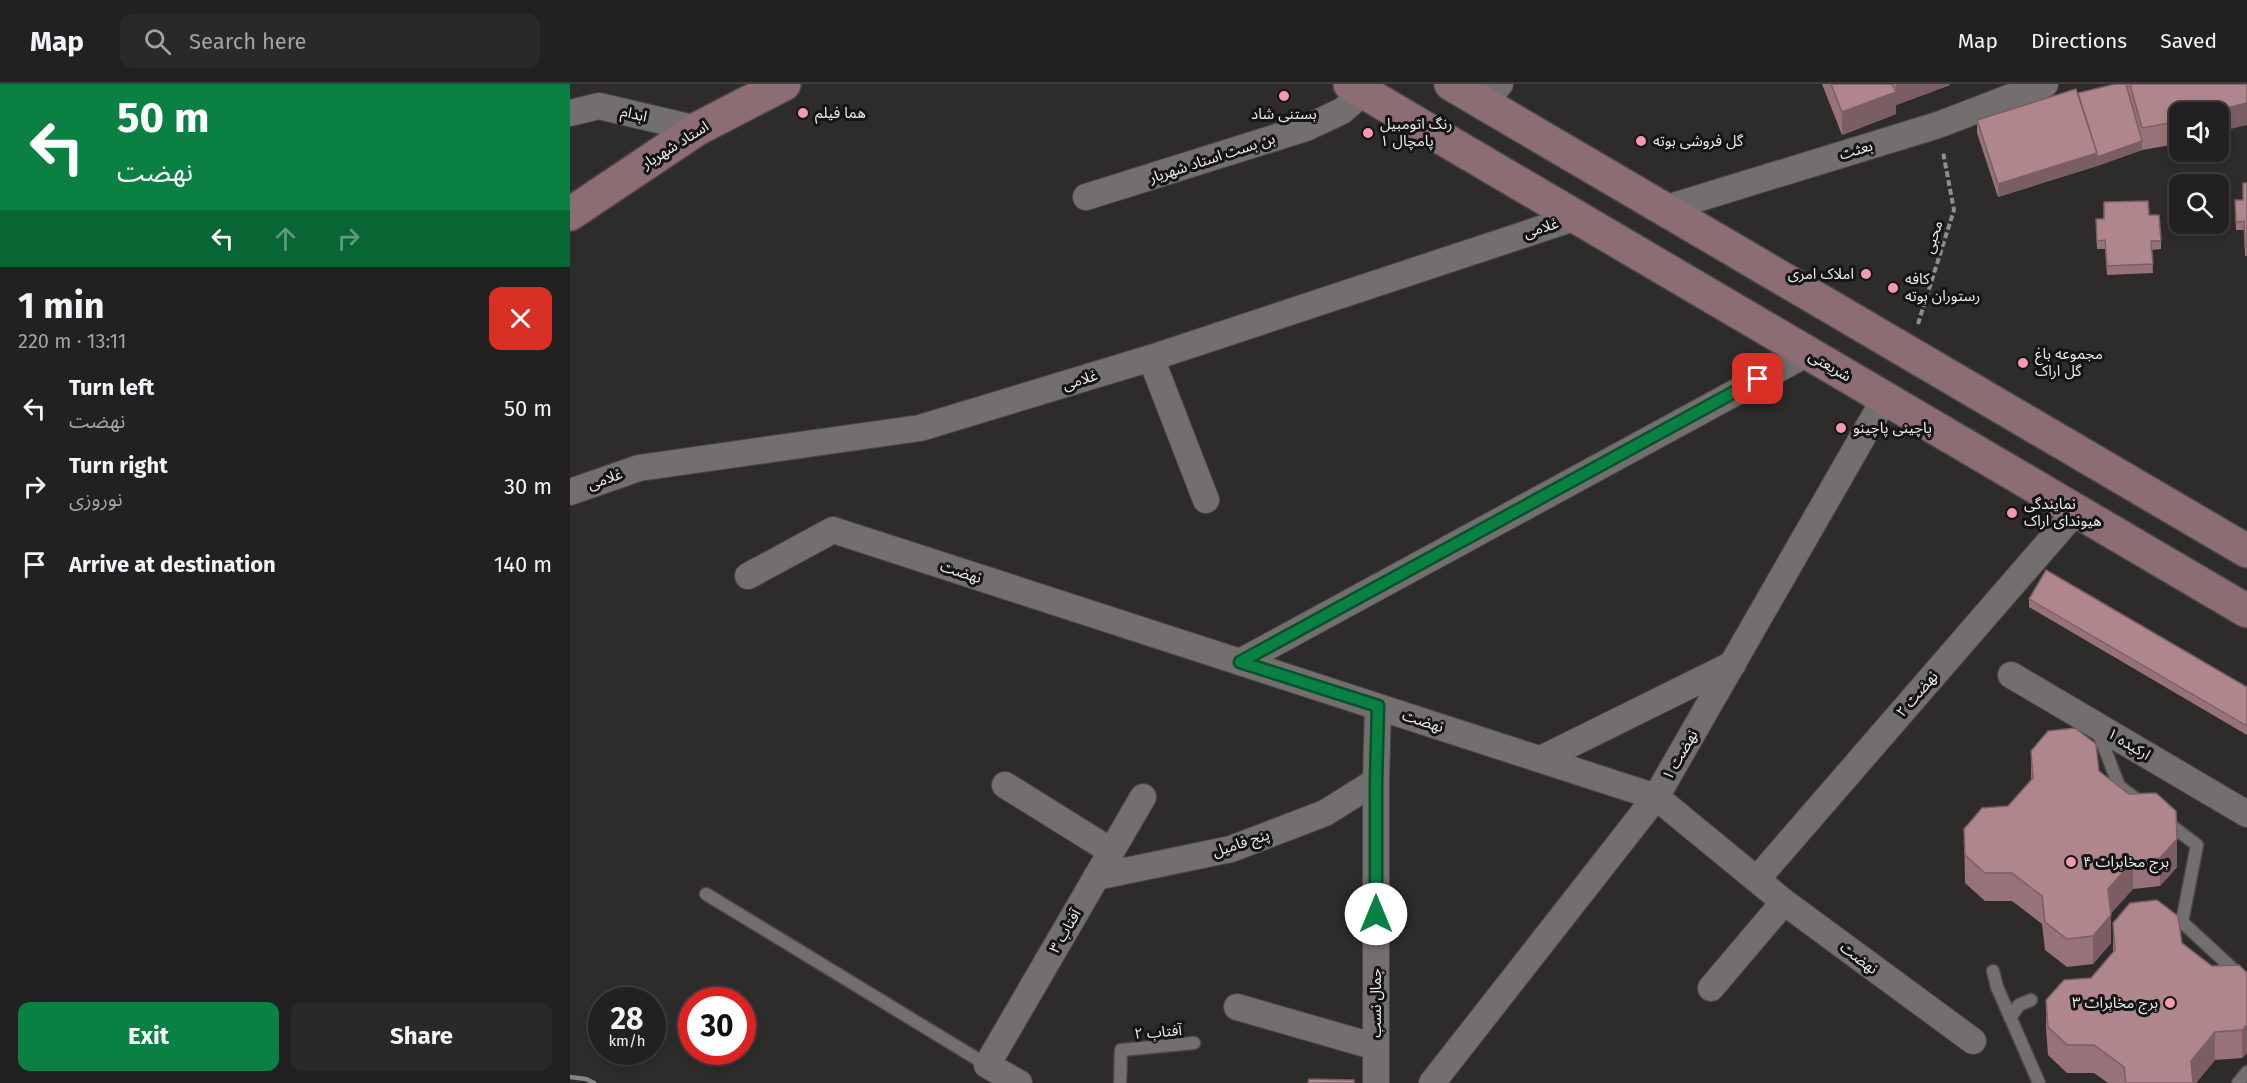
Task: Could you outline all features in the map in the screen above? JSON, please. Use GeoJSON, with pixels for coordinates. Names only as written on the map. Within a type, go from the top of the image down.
{"type":"FeatureCollection","features":[{"type":"Feature","properties":{"kind":"main road","name":"استاد شهریار"},"geometry":{"type":"LineString","coordinates":[[570,214],[697,129],[784,84]]}},
{"type":"Feature","properties":{"kind":"main road"},"geometry":{"type":"LineString","coordinates":[[1451,84],[1491,93],[1664,209],[2247,551]]}},
{"type":"Feature","properties":{"kind":"main road","name":"شریعتی"},"geometry":{"type":"LineString","coordinates":[[1357,88],[2247,611]]}},
{"type":"Feature","properties":{"kind":"street","name":"بعثت"},"geometry":{"type":"LineString","coordinates":[[1664,209],[1938,125],[2045,84]]}},
{"type":"Feature","properties":{"kind":"street","name":"بن بست استاد شهریار"},"geometry":{"type":"LineString","coordinates":[[1086,197],[1306,128],[1342,111],[1357,88]]}},
{"type":"Feature","properties":{"kind":"street","name":"ابدام"},"geometry":{"type":"LineString","coordinates":[[570,113],[599,106],[697,129]]}},
{"type":"Feature","properties":{"kind":"street","name":"غلامی"},"geometry":{"type":"LineString","coordinates":[[570,492],[639,468],[920,428],[1151,358],[1577,217]]}},
{"type":"Feature","properties":{"kind":"street"},"geometry":{"type":"LineString","coordinates":[[1240,662],[1808,353]]}},
{"type":"Feature","properties":{"kind":"street"},"geometry":{"type":"LineString","coordinates":[[1151,358],[1206,500]]}},
{"type":"Feature","properties":{"kind":"street","name":"نهضت ۱"},"geometry":{"type":"LineString","coordinates":[[1432,1083],[1656,797],[1885,398]]}},
{"type":"Feature","properties":{"kind":"street","name":"نهضت ۲"},"geometry":{"type":"LineString","coordinates":[[1758,878],[2076,511]]}},
{"type":"Feature","properties":{"kind":"street","name":"نهضت"},"geometry":{"type":"LineString","coordinates":[[748,576],[833,530],[1656,797],[1758,878],[1784,902],[1973,1041]]}},
{"type":"Feature","properties":{"kind":"street"},"geometry":{"type":"LineString","coordinates":[[1541,759],[1733,664]]}},
{"type":"Feature","properties":{"kind":"street","name":"ارکیده ۱"},"geometry":{"type":"LineString","coordinates":[[2011,675],[2247,814]]}},
{"type":"Feature","properties":{"kind":"street","name":"جمال نسب"},"geometry":{"type":"LineString","coordinates":[[1376,1083],[1378,706]]}},
{"type":"Feature","properties":{"kind":"street","name":"پنج فامیل"},"geometry":{"type":"LineString","coordinates":[[1096,877],[1231,849],[1325,813],[1376,781]]}},
{"type":"Feature","properties":{"kind":"street"},"geometry":{"type":"LineString","coordinates":[[1005,785],[1111,851]]}},
{"type":"Feature","properties":{"kind":"street","name":"آفتاب ۳"},"geometry":{"type":"LineString","coordinates":[[987,1065],[1143,797]]}},
{"type":"Feature","properties":{"kind":"street"},"geometry":{"type":"LineString","coordinates":[[1711,988],[1784,902]]}},
{"type":"Feature","properties":{"kind":"street"},"geometry":{"type":"LineString","coordinates":[[1237,1007],[1376,1047]]}},
{"type":"Feature","properties":{"kind":"street"},"geometry":{"type":"LineString","coordinates":[[987,1065],[1019,1083]]}},
{"type":"Feature","properties":{"kind":"lane"},"geometry":{"type":"LineString","coordinates":[[2096,725],[2119,786],[2197,845],[2182,922],[2247,982]]}},
{"type":"Feature","properties":{"kind":"lane"},"geometry":{"type":"LineString","coordinates":[[706,894],[987,1065]]}},
{"type":"Feature","properties":{"kind":"lane"},"geometry":{"type":"LineString","coordinates":[[1993,971],[1997,987],[2038,1083]]}},
{"type":"Feature","properties":{"kind":"lane"},"geometry":{"type":"LineString","coordinates":[[2010,1018],[2019,1005],[2031,1000]]}},
{"type":"Feature","properties":{"kind":"lane","name":"آفتاب ۲"},"geometry":{"type":"LineString","coordinates":[[1120,1083],[1121,1050],[1194,1043]]}},
{"type":"Feature","properties":{"kind":"lane"},"geometry":{"type":"LineString","coordinates":[[2238,1083],[2247,1072]]}},
{"type":"Feature","properties":{"kind":"path","name":"محبی"},"geometry":{"type":"LineString","coordinates":[[1910,353],[1953,210],[1938,125]]}},
{"type":"Feature","properties":{"kind":"building"},"geometry":{"type":"Polygon","coordinates":[[[1831,84],[1892,84],[1896,92],[1842,112],[1831,84]]]}},
{"type":"Feature","properties":{"kind":"building"},"geometry":{"type":"Polygon","coordinates":[[[2115,84],[2126,84],[2142,141],[2097,157],[2078,93],[2115,84]]]}},
{"type":"Feature","properties":{"kind":"building"},"geometry":{"type":"Polygon","coordinates":[[[2130,84],[2247,84],[2247,103],[2229,107],[2229,102],[2169,102],[2169,123],[2142,128],[2130,84]]]}},
{"type":"Feature","properties":{"kind":"building"},"geometry":{"type":"Polygon","coordinates":[[[2076,89],[2097,153],[1998,184],[1977,120],[2076,89]]]}},
{"type":"Feature","properties":{"kind":"building"},"geometry":{"type":"Polygon","coordinates":[[[2243,183],[2247,183],[2247,247],[2245,247],[2244,221],[2236,222],[2235,200],[2243,200],[2243,183]]]}},
{"type":"Feature","properties":{"kind":"building"},"geometry":{"type":"Polygon","coordinates":[[[2148,201],[2149,215],[2159,215],[2161,241],[2151,241],[2153,264],[2107,266],[2105,240],[2097,241],[2096,219],[2104,219],[2104,202],[2148,201]]]}},
{"type":"Feature","properties":{"kind":"building"},"geometry":{"type":"Polygon","coordinates":[[[2046,570],[2247,687],[2247,726],[2029,599],[2046,570]]]}},
{"type":"Feature","properties":{"kind":"building","name":"برج مخابرات ۴"},"geometry":{"type":"Polygon","coordinates":[[[2075,728],[2096,744],[2099,771],[2129,794],[2156,793],[2176,811],[2177,839],[2160,858],[2133,861],[2108,889],[2111,915],[2093,936],[2067,939],[2045,922],[2042,896],[2012,873],[1985,873],[1965,855],[1964,829],[1982,808],[2008,806],[2033,778],[2031,751],[2048,731],[2075,728]]]}},
{"type":"Feature","properties":{"kind":"building","name":"برج مخابرات ۳"},"geometry":{"type":"Polygon","coordinates":[[[2157,900],[2178,916],[2182,943],[2212,966],[2239,965],[2247,973],[2247,1025],[2242,1030],[2215,1032],[2191,1061],[2193,1083],[2126,1083],[2124,1067],[2094,1045],[2067,1045],[2048,1027],[2046,1000],[2064,980],[2091,978],[2115,950],[2113,923],[2130,903],[2157,900]]]}},
{"type":"Feature","properties":{"kind":"building"},"geometry":{"type":"Polygon","coordinates":[[[1309,1079],[1354,1080],[1354,1083],[1308,1083],[1309,1079]]]}},
{"type":"Feature","properties":{"kind":"railway"},"geometry":{"type":"LineString","coordinates":[[570,1077],[586,1079],[594,1083]]}},
{"type":"Feature","properties":{"kind":"place","name":"بستنی شاد"},"geometry":{"type":"Point","coordinates":[1284,96]}},
{"type":"Feature","properties":{"kind":"place","name":"هما فیلم"},"geometry":{"type":"Point","coordinates":[803,113]}},
{"type":"Feature","properties":{"kind":"place","name":"رنگ اتومبیل پامچال ۱"},"geometry":{"type":"Point","coordinates":[1368,133]}},
{"type":"Feature","properties":{"kind":"place","name":"گل فروشی بوته"},"geometry":{"type":"Point","coordinates":[1641,141]}},
{"type":"Feature","properties":{"kind":"place","name":"املاک امری"},"geometry":{"type":"Point","coordinates":[1866,274]}},
{"type":"Feature","properties":{"kind":"place","name":"کافه رستوران بوته"},"geometry":{"type":"Point","coordinates":[1893,288]}},
{"type":"Feature","properties":{"kind":"place","name":"مجموعه باغ گل اراک"},"geometry":{"type":"Point","coordinates":[2023,363]}},
{"type":"Feature","properties":{"kind":"place","name":"پاچینی پاچینو"},"geometry":{"type":"Point","coordinates":[1841,428]}},
{"type":"Feature","properties":{"kind":"place","name":"نمایندگی هیوندای اراک"},"geometry":{"type":"Point","coordinates":[2012,513]}},
{"type":"Feature","properties":{"kind":"place","name":"برج مخابرات ۴"},"geometry":{"type":"Point","coordinates":[2071,862]}},
{"type":"Feature","properties":{"kind":"place","name":"برج مخابرات ۳"},"geometry":{"type":"Point","coordinates":[2170,1003]}},
{"type":"Feature","properties":{"kind":"route"},"geometry":{"type":"LineString","coordinates":[[1376,914],[1378,706],[1240,662],[1758,379]]}}]}
